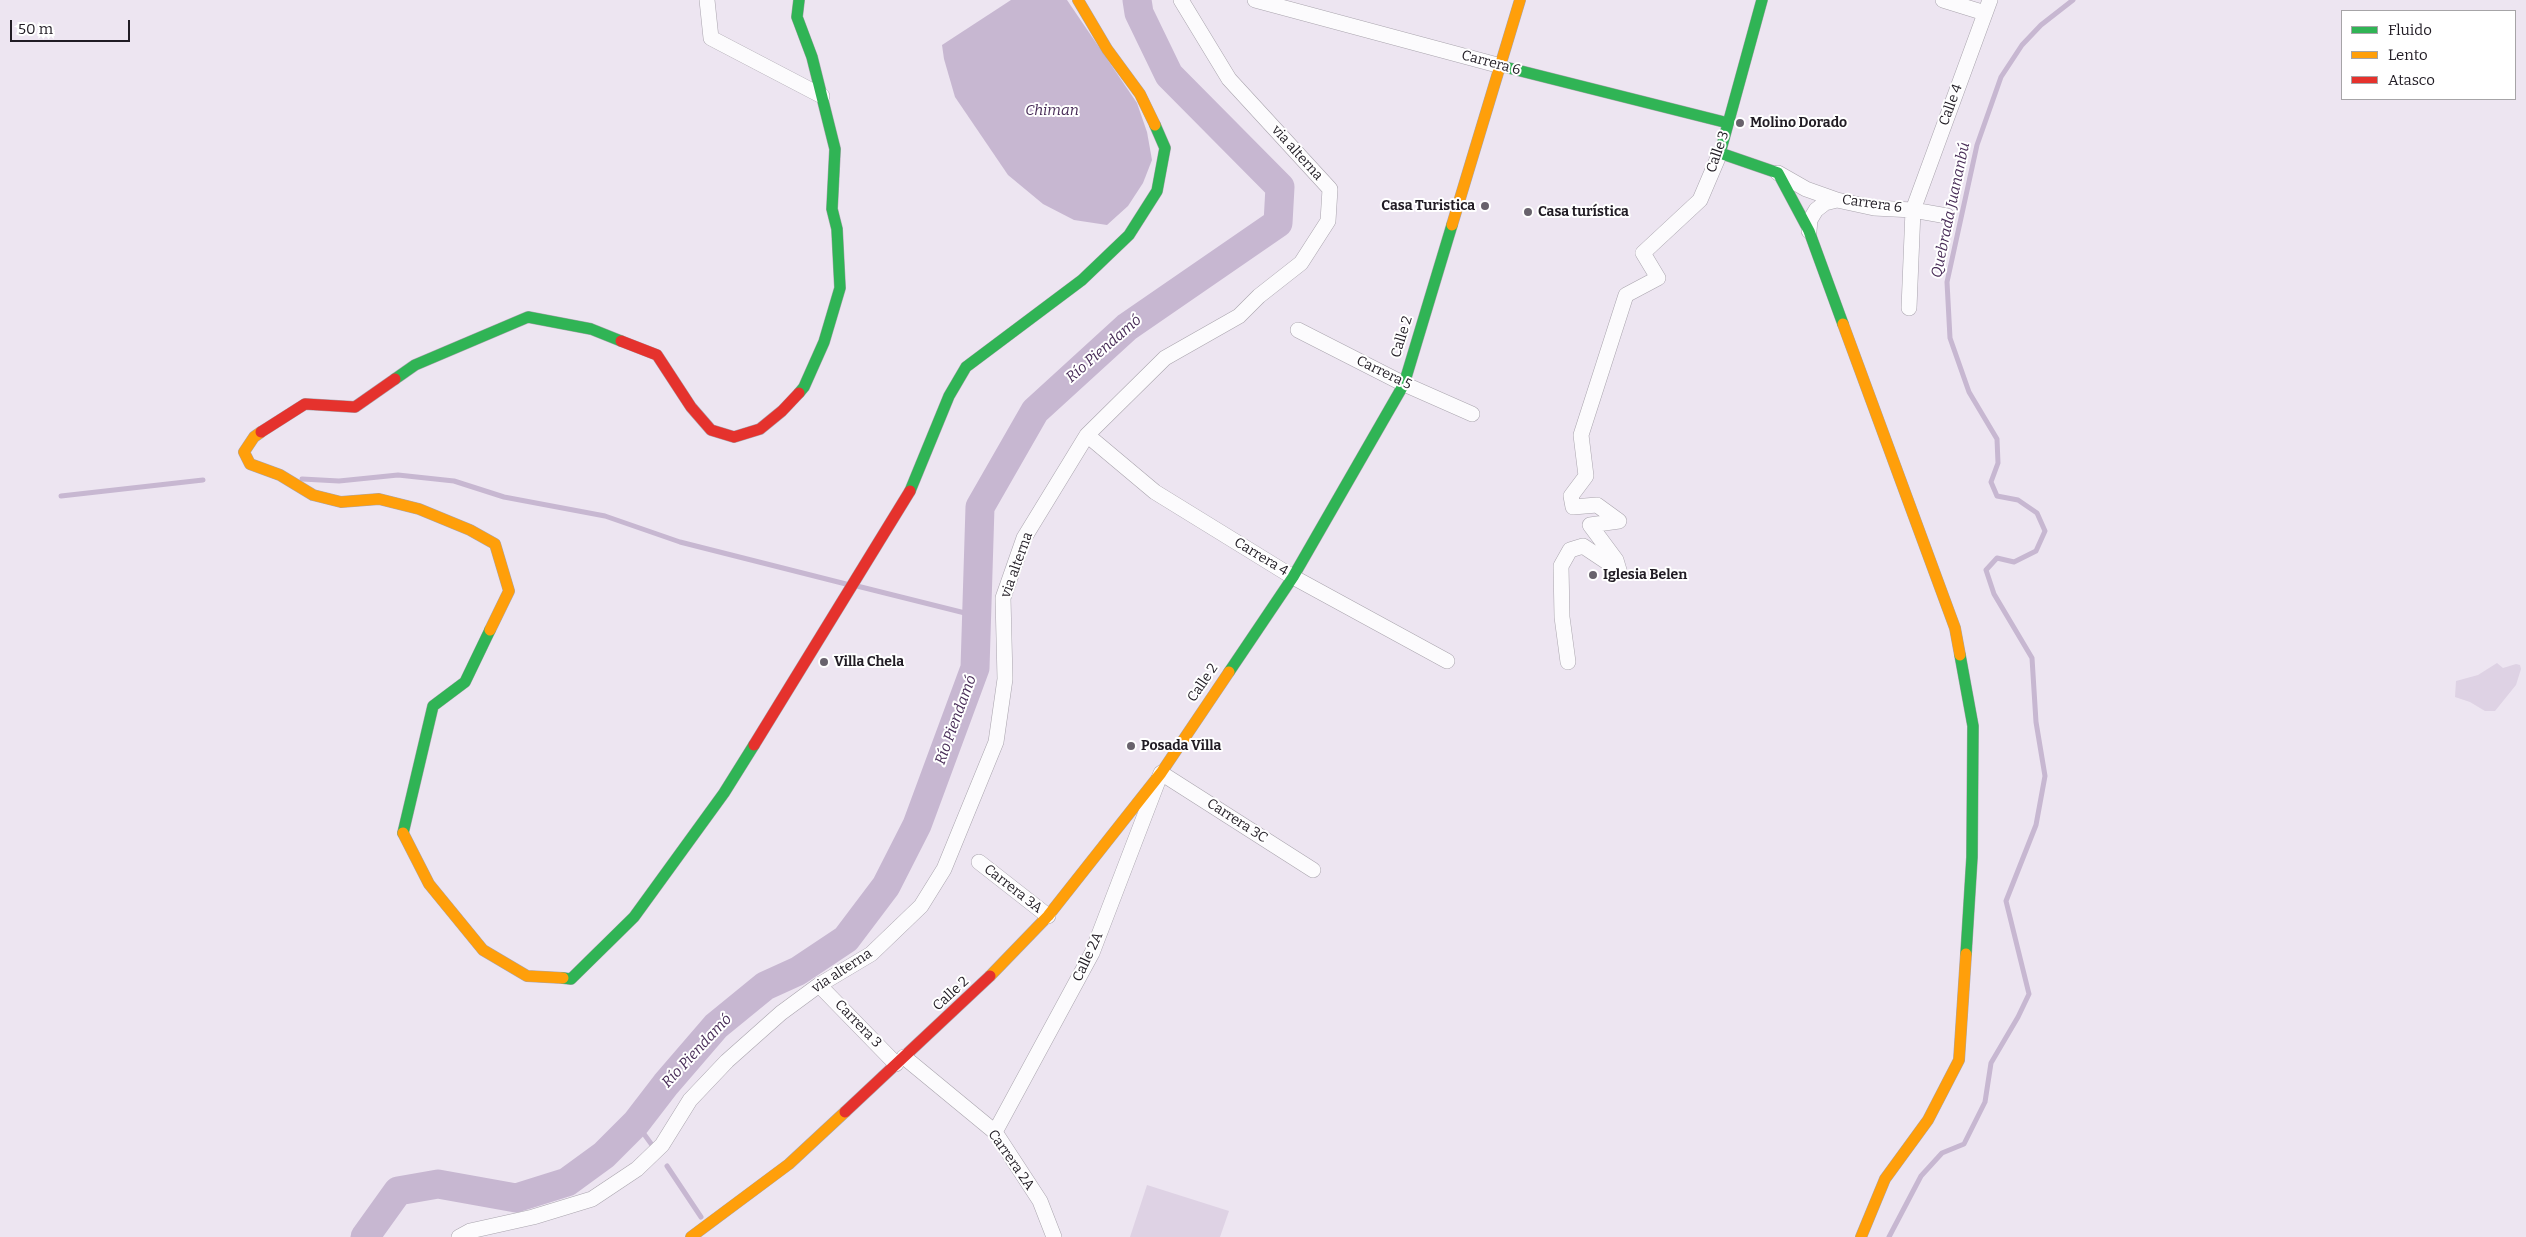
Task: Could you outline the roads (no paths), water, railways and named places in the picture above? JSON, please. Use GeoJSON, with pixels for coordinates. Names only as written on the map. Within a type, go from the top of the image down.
{"type":"FeatureCollection","features":[{"type":"Feature","properties":{"kind":"street"},"geometry":{"type":"LineString","coordinates":[[707,0],[711,38],[822,96]]}},
{"type":"Feature","properties":{"kind":"street"},"geometry":{"type":"LineString","coordinates":[[800,0],[797,17],[812,57],[835,149],[832,209],[838,229],[840,288],[824,342],[804,387],[782,411],[760,430],[734,437],[711,430],[691,407],[657,355],[591,329],[528,317],[415,365],[355,408],[305,404],[254,437],[244,452],[250,464],[280,475],[313,495],[341,502],[379,499],[419,509],[470,530],[495,544],[509,591],[465,682],[433,706],[403,833],[429,884],[462,927],[483,950],[528,976],[571,979],[634,918],[724,793],[908,496],[949,396],[966,367],[1082,280],[1113,252],[1130,235],[1157,191],[1165,148],[1140,94],[1107,49],[1078,0]]}},
{"type":"Feature","properties":{"kind":"street","name":"via alterna"},"geometry":{"type":"LineString","coordinates":[[459,1237],[470,1231],[533,1217],[592,1199],[637,1169],[662,1145],[690,1100],[727,1061],[781,1013],[819,985],[871,954],[921,906],[944,869],[996,742],[1005,679],[1003,598],[1024,538],[1087,435],[1165,358],[1239,316],[1259,296],[1301,263],[1328,221],[1330,189],[1229,79],[1181,0]]}},
{"type":"Feature","properties":{"kind":"street","name":"Carrera 6"},"geometry":{"type":"LineString","coordinates":[[1255,0],[1501,66],[1728,123]]}},
{"type":"Feature","properties":{"kind":"street","name":"Calle 2"},"geometry":{"type":"LineString","coordinates":[[691,1237],[789,1164],[980,987],[1048,916],[1161,773],[1293,577],[1404,384],[1520,0]]}},
{"type":"Feature","properties":{"kind":"street","name":"Calle 3"},"geometry":{"type":"LineString","coordinates":[[1568,662],[1562,617],[1561,566],[1570,550],[1583,546],[1618,570],[1616,560],[1590,525],[1619,520],[1597,506],[1587,508],[1573,507],[1572,496],[1586,476],[1581,435],[1626,296],[1658,278],[1643,253],[1700,200],[1720,153],[1762,0]]}},
{"type":"Feature","properties":{"kind":"street"},"geometry":{"type":"LineString","coordinates":[[1943,0],[1987,6]]}},
{"type":"Feature","properties":{"kind":"street","name":"Calle 4"},"geometry":{"type":"LineString","coordinates":[[1909,308],[1913,210],[1987,6]]}},
{"type":"Feature","properties":{"kind":"street","name":"Carrera 6"},"geometry":{"type":"LineString","coordinates":[[1720,153],[1778,173],[1806,188],[1836,200],[1874,208],[1913,210],[1947,216]]}},
{"type":"Feature","properties":{"kind":"street"},"geometry":{"type":"LineString","coordinates":[[1778,173],[1808,231],[1954,628],[1972,726],[1972,857],[1959,1060],[1928,1120],[1885,1179],[1861,1237]]}},
{"type":"Feature","properties":{"kind":"street"},"geometry":{"type":"LineString","coordinates":[[1808,231],[1810,220],[1816,210],[1825,203],[1836,200]]}},
{"type":"Feature","properties":{"kind":"street","name":"Carrera 5"},"geometry":{"type":"LineString","coordinates":[[1298,330],[1404,384],[1472,414]]}},
{"type":"Feature","properties":{"kind":"street","name":"Carrera 4"},"geometry":{"type":"LineString","coordinates":[[1087,435],[1154,492],[1293,577],[1447,661]]}},
{"type":"Feature","properties":{"kind":"street","name":"Carrera 3C"},"geometry":{"type":"LineString","coordinates":[[1161,773],[1313,870]]}},
{"type":"Feature","properties":{"kind":"street","name":"Calle 2A"},"geometry":{"type":"LineString","coordinates":[[995,1132],[1092,953],[1161,773]]}},
{"type":"Feature","properties":{"kind":"street","name":"Carrera 3A"},"geometry":{"type":"LineString","coordinates":[[979,862],[1048,916]]}},
{"type":"Feature","properties":{"kind":"street","name":"Carrera 3"},"geometry":{"type":"LineString","coordinates":[[819,985],[900,1060]]}},
{"type":"Feature","properties":{"kind":"street","name":"Carrera 2A"},"geometry":{"type":"LineString","coordinates":[[900,1060],[995,1132],[1040,1201],[1054,1237]]}},
{"type":"Feature","properties":{"kind":"water","name":"Chiman"},"geometry":{"type":"Polygon","coordinates":[[[1011,0],[1067,0],[1137,103],[1147,132],[1152,160],[1143,183],[1128,206],[1107,225],[1074,220],[1043,204],[1008,175],[955,97],[942,45],[1011,0]]]}},
{"type":"Feature","properties":{"kind":"waterway","name":"Río Piendamó"},"geometry":{"type":"LineString","coordinates":[[365,1237],[398,1191],[438,1184],[516,1198],[567,1182],[604,1155],[636,1123],[666,1084],[716,1026],[765,986],[798,971],[846,939],[886,886],[917,825],[975,668],[980,507],[1035,411],[1127,327],[1278,223],[1280,187],[1169,75],[1139,13],[1137,0]]}},
{"type":"Feature","properties":{"kind":"waterway","name":"Quebrada Juananbú"},"geometry":{"type":"LineString","coordinates":[[1889,1237],[1921,1176],[1942,1153],[1964,1144],[1985,1102],[1991,1063],[2029,994],[2006,901],[2036,825],[2045,776],[2036,722],[2032,658],[1994,594],[1986,570],[1997,558],[2014,562],[2036,551],[2045,531],[2037,513],[2018,500],[1997,496],[1991,482],[1998,463],[1997,439],[1969,392],[1950,338],[1947,282],[1977,145],[2001,77],[2022,45],[2041,25],[2073,0]]}},
{"type":"Feature","properties":{"kind":"waterway"},"geometry":{"type":"LineString","coordinates":[[302,479],[339,481],[398,475],[454,481],[504,497],[605,516],[680,542],[846,584]]}},
{"type":"Feature","properties":{"kind":"waterway"},"geometry":{"type":"LineString","coordinates":[[61,496],[203,480]]}},
{"type":"Feature","properties":{"kind":"waterway"},"geometry":{"type":"LineString","coordinates":[[857,586],[977,616]]}},
{"type":"Feature","properties":{"kind":"waterway"},"geometry":{"type":"LineString","coordinates":[[636,1123],[652,1145]]}},
{"type":"Feature","properties":{"kind":"waterway"},"geometry":{"type":"LineString","coordinates":[[667,1166],[701,1217]]}},
{"type":"Feature","properties":{"kind":"place","name":"Molino Dorado"},"geometry":{"type":"Point","coordinates":[1740,123]}},
{"type":"Feature","properties":{"kind":"place","name":"Casa Turistica"},"geometry":{"type":"Point","coordinates":[1485,206]}},
{"type":"Feature","properties":{"kind":"place","name":"Casa turística"},"geometry":{"type":"Point","coordinates":[1528,212]}},
{"type":"Feature","properties":{"kind":"place","name":"Iglesia Belen"},"geometry":{"type":"Point","coordinates":[1593,575]}},
{"type":"Feature","properties":{"kind":"place","name":"Villa Chela"},"geometry":{"type":"Point","coordinates":[824,662]}},
{"type":"Feature","properties":{"kind":"place","name":"Posada Villa"},"geometry":{"type":"Point","coordinates":[1131,746]}}]}
